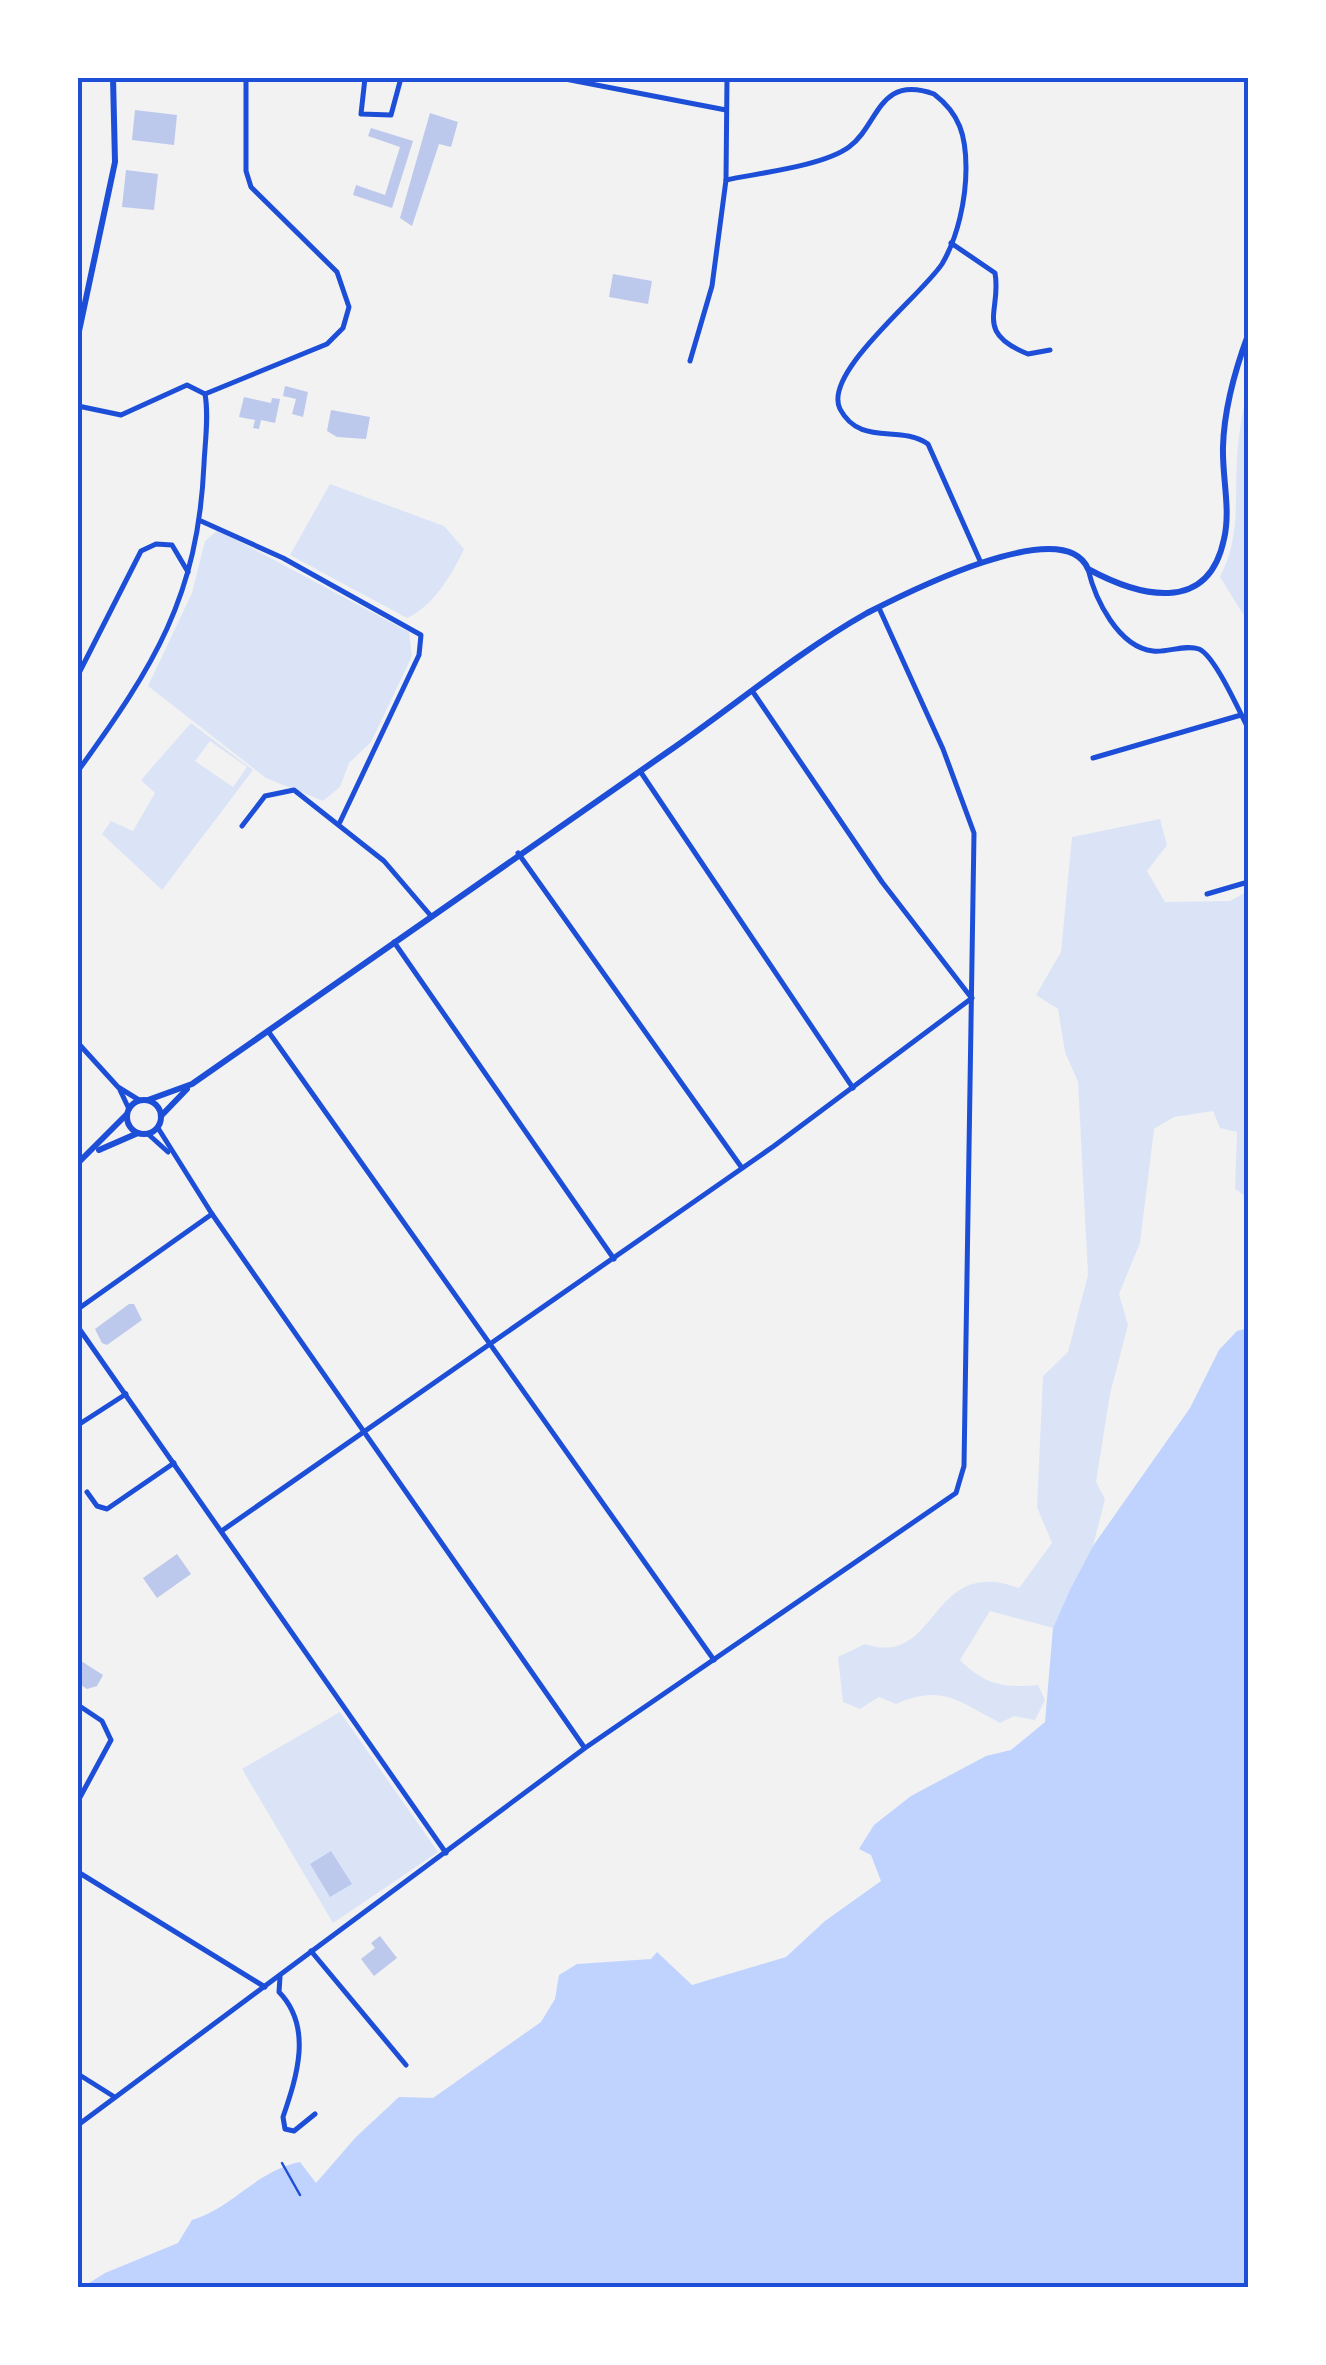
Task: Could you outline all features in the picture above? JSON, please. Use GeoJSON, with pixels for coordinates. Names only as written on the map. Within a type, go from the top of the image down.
{"type":"FeatureCollection","features":[{"type":"Feature","properties":{"kind":"street"},"geometry":{"type":"LineString","coordinates":[[78,336],[115,162],[113,78]]}},
{"type":"Feature","properties":{"kind":"street"},"geometry":{"type":"LineString","coordinates":[[80,406],[121,415],[187,386],[206,394],[327,344],[342,328],[349,307],[336,272],[251,187],[246,171],[246,78]]}},
{"type":"Feature","properties":{"kind":"street"},"geometry":{"type":"LineString","coordinates":[[366,78],[361,114],[383,118],[391,115],[401,78]]}},
{"type":"Feature","properties":{"kind":"street"},"geometry":{"type":"LineString","coordinates":[[560,78],[726,110]]}},
{"type":"Feature","properties":{"kind":"street"},"geometry":{"type":"LineString","coordinates":[[690,361],[712,286],[726,180],[727,78]]}},
{"type":"Feature","properties":{"kind":"street"},"geometry":{"type":"LineString","coordinates":[[726,180],[843,150],[852,145],[885,99],[927,91],[952,110],[964,134],[964,198],[951,243],[925,287],[849,366],[838,388],[838,404],[861,430],[916,436],[928,444],[981,563]]}},
{"type":"Feature","properties":{"kind":"street"},"geometry":{"type":"LineString","coordinates":[[951,243],[995,273],[991,313],[998,334],[1028,354],[1050,350]]}},
{"type":"Feature","properties":{"kind":"street"},"geometry":{"type":"LineString","coordinates":[[1088,570],[1144,594],[1188,589],[1206,576],[1225,538],[1222,445],[1236,366],[1248,335]]}},
{"type":"Feature","properties":{"kind":"street"},"geometry":{"type":"LineString","coordinates":[[1236,366],[1248,352]]}},
{"type":"Feature","properties":{"kind":"street"},"geometry":{"type":"LineString","coordinates":[[78,771],[140,685],[189,575],[201,521],[206,394]]}},
{"type":"Feature","properties":{"kind":"street"},"geometry":{"type":"LineString","coordinates":[[201,521],[283,558],[421,635],[419,655],[340,822]]}},
{"type":"Feature","properties":{"kind":"street"},"geometry":{"type":"LineString","coordinates":[[78,675],[141,550],[156,544],[172,546],[189,575]]}},
{"type":"Feature","properties":{"kind":"street"},"geometry":{"type":"LineString","coordinates":[[585,1748],[174,1158],[158,1128],[161,1116],[192,1084],[753,692],[878,608],[981,563],[1016,551],[1048,548],[1078,557],[1088,570],[1100,604],[1129,639],[1150,651],[1200,650],[1209,656],[1248,728]]}},
{"type":"Feature","properties":{"kind":"street"},"geometry":{"type":"LineString","coordinates":[[78,2125],[585,1748],[948,1499],[961,1483],[974,832],[944,749],[878,608]]}},
{"type":"Feature","properties":{"kind":"street"},"geometry":{"type":"LineString","coordinates":[[753,692],[882,882],[972,998]]}},
{"type":"Feature","properties":{"kind":"street"},"geometry":{"type":"LineString","coordinates":[[1093,758],[1241,714]]}},
{"type":"Feature","properties":{"kind":"street"},"geometry":{"type":"LineString","coordinates":[[640,771],[853,1088]]}},
{"type":"Feature","properties":{"kind":"street"},"geometry":{"type":"LineString","coordinates":[[242,826],[265,796],[294,790],[340,822],[384,861],[431,916]]}},
{"type":"Feature","properties":{"kind":"street"},"geometry":{"type":"LineString","coordinates":[[518,853],[742,1168]]}},
{"type":"Feature","properties":{"kind":"street"},"geometry":{"type":"LineString","coordinates":[[1207,894],[1248,882]]}},
{"type":"Feature","properties":{"kind":"street"},"geometry":{"type":"LineString","coordinates":[[394,942],[614,1259]]}},
{"type":"Feature","properties":{"kind":"street"},"geometry":{"type":"LineString","coordinates":[[223,1530],[614,1259],[972,998]]}},
{"type":"Feature","properties":{"kind":"street"},"geometry":{"type":"LineString","coordinates":[[268,1030],[714,1660]]}},
{"type":"Feature","properties":{"kind":"street"},"geometry":{"type":"LineString","coordinates":[[78,1044],[118,1087],[143,1100],[161,1116]]}},
{"type":"Feature","properties":{"kind":"street"},"geometry":{"type":"LineString","coordinates":[[78,1163],[143,1100],[192,1084]]}},
{"type":"Feature","properties":{"kind":"street"},"geometry":{"type":"LineString","coordinates":[[118,1087],[132,1129],[144,1133],[174,1158]]}},
{"type":"Feature","properties":{"kind":"street"},"geometry":{"type":"LineString","coordinates":[[89,1155],[158,1128]]}},
{"type":"Feature","properties":{"kind":"street"},"geometry":{"type":"LineString","coordinates":[[78,1309],[212,1214]]}},
{"type":"Feature","properties":{"kind":"street"},"geometry":{"type":"LineString","coordinates":[[78,1327],[446,1853]]}},
{"type":"Feature","properties":{"kind":"street"},"geometry":{"type":"LineString","coordinates":[[78,1425],[126,1394]]}},
{"type":"Feature","properties":{"kind":"street"},"geometry":{"type":"LineString","coordinates":[[87,1492],[97,1506],[107,1509],[174,1463]]}},
{"type":"Feature","properties":{"kind":"street"},"geometry":{"type":"LineString","coordinates":[[78,1706],[102,1721],[112,1740],[78,1802]]}},
{"type":"Feature","properties":{"kind":"street"},"geometry":{"type":"LineString","coordinates":[[78,1872],[266,1987]]}},
{"type":"Feature","properties":{"kind":"street"},"geometry":{"type":"LineString","coordinates":[[311,1951],[406,2066]]}},
{"type":"Feature","properties":{"kind":"street"},"geometry":{"type":"LineString","coordinates":[[280,1976],[279,1992],[291,2005],[302,2035],[283,2117],[286,2129],[294,2131],[314,2114]]}},
{"type":"Feature","properties":{"kind":"street"},"geometry":{"type":"LineString","coordinates":[[78,2074],[114,2097]]}},
{"type":"Feature","properties":{"kind":"path"},"geometry":{"type":"LineString","coordinates":[[282,2163],[300,2195]]}},
{"type":"Feature","properties":{"kind":"shaded area"},"geometry":{"type":"Polygon","coordinates":[[[1248,382],[1248,622],[1220,577],[1232,544],[1238,445],[1248,382]]]}},
{"type":"Feature","properties":{"kind":"shaded area"},"geometry":{"type":"Polygon","coordinates":[[[330,484],[444,526],[464,549],[441,589],[416,613],[407,618],[290,555],[330,484]]]}},
{"type":"Feature","properties":{"kind":"shaded area"},"geometry":{"type":"Polygon","coordinates":[[[218,530],[409,632],[412,656],[371,742],[349,763],[340,787],[323,801],[266,778],[148,686],[192,593],[205,541],[218,530]]]}},
{"type":"Feature","properties":{"kind":"shaded area"},"geometry":{"type":"Polygon","coordinates":[[[191,723],[253,770],[162,890],[102,834],[111,821],[133,831],[155,793],[141,780],[191,723]],[[210,741],[195,761],[233,787],[247,767],[210,741]]]}},
{"type":"Feature","properties":{"kind":"shaded area"},"geometry":{"type":"Polygon","coordinates":[[[1160,819],[1167,845],[1147,871],[1165,902],[1230,901],[1248,891],[1248,1198],[1235,1189],[1237,1132],[1220,1128],[1213,1111],[1174,1117],[1154,1129],[1140,1243],[1119,1294],[1128,1325],[1110,1394],[1096,1482],[1105,1499],[1093,1546],[1053,1628],[990,1611],[960,1660],[995,1683],[1038,1685],[1045,1700],[1035,1720],[1014,1716],[1000,1723],[961,1702],[938,1695],[896,1704],[879,1697],[860,1709],[843,1702],[838,1657],[865,1644],[889,1647],[908,1641],[950,1597],[967,1586],[989,1582],[1019,1588],[1052,1543],[1037,1507],[1043,1376],[1068,1352],[1088,1275],[1078,1082],[1065,1052],[1058,1009],[1036,995],[1061,952],[1072,837],[1160,819]]]}},
{"type":"Feature","properties":{"kind":"shaded area"},"geometry":{"type":"Polygon","coordinates":[[[340,1712],[438,1852],[333,1923],[242,1769],[340,1712]]]}},
{"type":"Feature","properties":{"kind":"water"},"geometry":{"type":"Polygon","coordinates":[[[1248,1328],[1248,2287],[81,2288],[105,2273],[178,2243],[192,2220],[220,2207],[270,2173],[300,2162],[316,2183],[356,2137],[399,2097],[433,2098],[541,2022],[555,1999],[559,1975],[577,1964],[651,1959],[657,1952],[692,1985],[786,1957],[825,1921],[881,1881],[871,1855],[859,1849],[874,1825],[911,1796],[986,1756],[1011,1750],[1045,1722],[1053,1628],[1070,1590],[1093,1546],[1190,1408],[1219,1350],[1237,1331],[1248,1328]]]}},
{"type":"Feature","properties":{"kind":"building"},"geometry":{"type":"Polygon","coordinates":[[[135,110],[177,115],[174,145],[132,140],[135,110]]]}},
{"type":"Feature","properties":{"kind":"building"},"geometry":{"type":"Polygon","coordinates":[[[430,113],[458,122],[451,147],[439,144],[412,226],[400,218],[430,113]]]}},
{"type":"Feature","properties":{"kind":"building"},"geometry":{"type":"Polygon","coordinates":[[[371,128],[413,141],[392,208],[353,195],[356,185],[385,195],[400,147],[368,136],[371,128]]]}},
{"type":"Feature","properties":{"kind":"building"},"geometry":{"type":"Polygon","coordinates":[[[126,170],[158,174],[154,210],[122,207],[126,170]]]}},
{"type":"Feature","properties":{"kind":"building"},"geometry":{"type":"Polygon","coordinates":[[[613,274],[652,281],[648,304],[609,297],[613,274]]]}},
{"type":"Feature","properties":{"kind":"building"},"geometry":{"type":"Polygon","coordinates":[[[285,386],[308,392],[303,417],[292,414],[296,399],[283,396],[285,386]]]}},
{"type":"Feature","properties":{"kind":"building"},"geometry":{"type":"Polygon","coordinates":[[[244,397],[271,403],[272,398],[280,399],[275,423],[261,420],[259,429],[253,428],[255,420],[239,417],[244,397]]]}},
{"type":"Feature","properties":{"kind":"building"},"geometry":{"type":"Polygon","coordinates":[[[331,410],[370,417],[366,439],[337,437],[327,431],[331,410]]]}},
{"type":"Feature","properties":{"kind":"building"},"geometry":{"type":"Polygon","coordinates":[[[134,1304],[142,1320],[107,1345],[102,1343],[95,1329],[134,1304]]]}},
{"type":"Feature","properties":{"kind":"building"},"geometry":{"type":"Polygon","coordinates":[[[177,1554],[191,1574],[157,1598],[143,1578],[177,1554]]]}},
{"type":"Feature","properties":{"kind":"building"},"geometry":{"type":"Polygon","coordinates":[[[78,1659],[103,1675],[97,1686],[87,1689],[78,1683],[78,1659]]]}},
{"type":"Feature","properties":{"kind":"building"},"geometry":{"type":"Polygon","coordinates":[[[331,1851],[352,1884],[330,1897],[310,1864],[331,1851]]]}},
{"type":"Feature","properties":{"kind":"building"},"geometry":{"type":"Polygon","coordinates":[[[380,1936],[397,1958],[374,1976],[361,1959],[375,1948],[371,1943],[380,1936]]]}}]}
